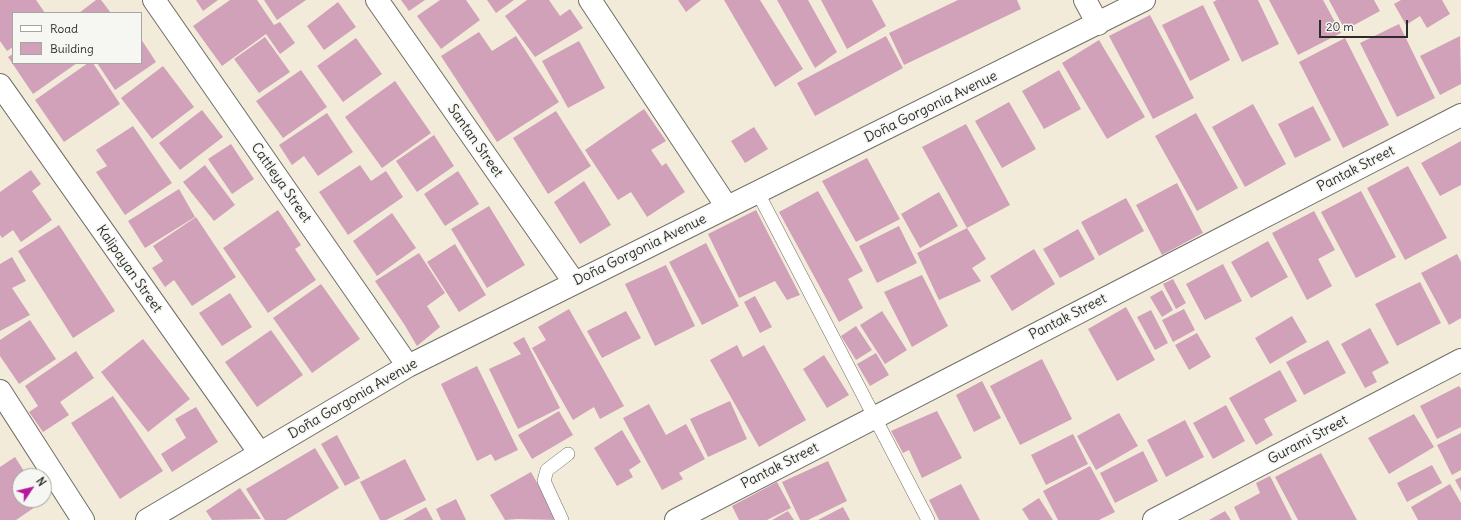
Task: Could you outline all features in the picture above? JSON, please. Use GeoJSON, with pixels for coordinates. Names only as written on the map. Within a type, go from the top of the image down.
{"type":"FeatureCollection","features":[{"type":"Feature","properties":{"kind":"street","name":"Cattleya Street"},"geometry":{"type":"LineString","coordinates":[[154,0],[408,366]]}},
{"type":"Feature","properties":{"kind":"street","name":"Santan Street"},"geometry":{"type":"LineString","coordinates":[[377,0],[574,282]]}},
{"type":"Feature","properties":{"kind":"street"},"geometry":{"type":"LineString","coordinates":[[590,0],[727,207]]}},
{"type":"Feature","properties":{"kind":"street"},"geometry":{"type":"LineString","coordinates":[[1085,0],[1098,24]]}},
{"type":"Feature","properties":{"kind":"street","name":"Doña Gorgonia Avenue"},"geometry":{"type":"LineString","coordinates":[[147,520],[259,452],[408,366],[574,282],[758,193],[1144,0]]}},
{"type":"Feature","properties":{"kind":"street","name":"Kalipayan Street"},"geometry":{"type":"LineString","coordinates":[[0,85],[259,452]]}},
{"type":"Feature","properties":{"kind":"street","name":"Pantak Street"},"geometry":{"type":"LineString","coordinates":[[676,520],[1461,115]]}},
{"type":"Feature","properties":{"kind":"street","name":"Gurami Street"},"geometry":{"type":"LineString","coordinates":[[1154,520],[1461,360]]}},
{"type":"Feature","properties":{"kind":"street"},"geometry":{"type":"LineString","coordinates":[[0,391],[83,520]]}},
{"type":"Feature","properties":{"kind":"lane"},"geometry":{"type":"LineString","coordinates":[[758,193],[928,520]]}},
{"type":"Feature","properties":{"kind":"lane"},"geometry":{"type":"LineString","coordinates":[[562,520],[544,481],[547,470],[568,454]]}},
{"type":"Feature","properties":{"kind":"building"},"geometry":{"type":"Polygon","coordinates":[[[0,0],[36,0],[44,12],[12,12],[12,48],[7,51],[0,41],[0,0]]]}},
{"type":"Feature","properties":{"kind":"building"},"geometry":{"type":"Polygon","coordinates":[[[96,0],[101,0],[110,12],[80,12],[96,0]]]}},
{"type":"Feature","properties":{"kind":"building"},"geometry":{"type":"Polygon","coordinates":[[[196,0],[218,0],[203,11],[196,0]]]}},
{"type":"Feature","properties":{"kind":"building"},"geometry":{"type":"Polygon","coordinates":[[[230,0],[257,0],[274,25],[280,22],[295,43],[280,54],[266,34],[222,66],[193,26],[230,0]]]}},
{"type":"Feature","properties":{"kind":"building"},"geometry":{"type":"Polygon","coordinates":[[[264,0],[306,0],[277,20],[264,0]]]}},
{"type":"Feature","properties":{"kind":"building"},"geometry":{"type":"Polygon","coordinates":[[[401,0],[425,0],[409,11],[401,0]]]}},
{"type":"Feature","properties":{"kind":"building"},"geometry":{"type":"Polygon","coordinates":[[[440,0],[466,0],[480,20],[441,49],[417,16],[440,0]]]}},
{"type":"Feature","properties":{"kind":"building"},"geometry":{"type":"Polygon","coordinates":[[[487,0],[514,0],[496,13],[487,0]]]}},
{"type":"Feature","properties":{"kind":"building"},"geometry":{"type":"Polygon","coordinates":[[[527,0],[549,0],[560,16],[570,9],[583,28],[535,57],[505,16],[527,0]]]}},
{"type":"Feature","properties":{"kind":"building"},"geometry":{"type":"Polygon","coordinates":[[[678,0],[701,0],[686,12],[678,0]]]}},
{"type":"Feature","properties":{"kind":"building"},"geometry":{"type":"Polygon","coordinates":[[[724,0],[760,0],[803,69],[775,87],[724,0]]]}},
{"type":"Feature","properties":{"kind":"building"},"geometry":{"type":"Polygon","coordinates":[[[777,0],[808,0],[837,52],[815,68],[777,0]]]}},
{"type":"Feature","properties":{"kind":"building"},"geometry":{"type":"Polygon","coordinates":[[[821,0],[872,0],[886,26],[847,49],[821,0]]]}},
{"type":"Feature","properties":{"kind":"building"},"geometry":{"type":"Polygon","coordinates":[[[958,0],[1017,0],[1021,9],[904,65],[889,33],[958,0]]]}},
{"type":"Feature","properties":{"kind":"building"},"geometry":{"type":"Polygon","coordinates":[[[1217,0],[1258,0],[1279,44],[1242,62],[1213,2],[1217,0]]]}},
{"type":"Feature","properties":{"kind":"building"},"geometry":{"type":"Polygon","coordinates":[[[1269,0],[1323,0],[1341,33],[1298,55],[1269,0]]]}},
{"type":"Feature","properties":{"kind":"building"},"geometry":{"type":"Polygon","coordinates":[[[1329,0],[1374,0],[1380,11],[1345,30],[1329,0]]]}},
{"type":"Feature","properties":{"kind":"building"},"geometry":{"type":"Polygon","coordinates":[[[1401,0],[1442,0],[1450,14],[1427,28],[1420,16],[1406,25],[1394,4],[1401,0]]]}},
{"type":"Feature","properties":{"kind":"building"},"geometry":{"type":"Polygon","coordinates":[[[338,2],[356,27],[324,50],[307,26],[338,2]]]}},
{"type":"Feature","properties":{"kind":"building"},"geometry":{"type":"Polygon","coordinates":[[[1203,5],[1230,60],[1190,81],[1162,25],[1203,5]]]}},
{"type":"Feature","properties":{"kind":"building"},"geometry":{"type":"Polygon","coordinates":[[[1150,15],[1194,98],[1153,119],[1109,36],[1150,15]]]}},
{"type":"Feature","properties":{"kind":"building"},"geometry":{"type":"Polygon","coordinates":[[[1399,24],[1435,98],[1397,117],[1360,43],[1399,24]]]}},
{"type":"Feature","properties":{"kind":"building"},"geometry":{"type":"Polygon","coordinates":[[[479,32],[492,51],[516,36],[559,102],[497,142],[441,56],[479,32]]]}},
{"type":"Feature","properties":{"kind":"building"},"geometry":{"type":"Polygon","coordinates":[[[886,36],[903,68],[815,116],[797,83],[886,36]]]}},
{"type":"Feature","properties":{"kind":"building"},"geometry":{"type":"Polygon","coordinates":[[[1460,36],[1461,84],[1440,95],[1420,56],[1460,36]]]}},
{"type":"Feature","properties":{"kind":"building"},"geometry":{"type":"Polygon","coordinates":[[[265,37],[290,72],[259,93],[234,59],[265,37]]]}},
{"type":"Feature","properties":{"kind":"building"},"geometry":{"type":"Polygon","coordinates":[[[356,38],[382,74],[343,102],[317,66],[356,38]]]}},
{"type":"Feature","properties":{"kind":"building"},"geometry":{"type":"Polygon","coordinates":[[[1345,38],[1389,125],[1343,148],[1299,62],[1345,38]]]}},
{"type":"Feature","properties":{"kind":"building"},"geometry":{"type":"Polygon","coordinates":[[[1099,40],[1145,117],[1107,139],[1062,63],[1099,40]]]}},
{"type":"Feature","properties":{"kind":"building"},"geometry":{"type":"Polygon","coordinates":[[[142,41],[156,62],[115,90],[98,64],[142,64],[142,41]]]}},
{"type":"Feature","properties":{"kind":"building"},"geometry":{"type":"Polygon","coordinates":[[[579,41],[605,88],[568,108],[542,61],[579,41]]]}},
{"type":"Feature","properties":{"kind":"building"},"geometry":{"type":"Polygon","coordinates":[[[12,55],[12,63],[8,57],[12,55]]]}},
{"type":"Feature","properties":{"kind":"building"},"geometry":{"type":"Polygon","coordinates":[[[13,64],[76,64],[33,94],[13,64]]]}},
{"type":"Feature","properties":{"kind":"building"},"geometry":{"type":"Polygon","coordinates":[[[87,64],[94,64],[120,104],[64,142],[35,100],[87,64]]]}},
{"type":"Feature","properties":{"kind":"building"},"geometry":{"type":"Polygon","coordinates":[[[163,66],[194,107],[152,139],[121,98],[163,66]]]}},
{"type":"Feature","properties":{"kind":"building"},"geometry":{"type":"Polygon","coordinates":[[[301,70],[327,107],[283,138],[256,101],[301,70]]]}},
{"type":"Feature","properties":{"kind":"building"},"geometry":{"type":"Polygon","coordinates":[[[1059,70],[1081,109],[1044,129],[1022,91],[1059,70]]]}},
{"type":"Feature","properties":{"kind":"building"},"geometry":{"type":"Polygon","coordinates":[[[395,81],[431,133],[382,168],[345,117],[395,81]]]}},
{"type":"Feature","properties":{"kind":"building"},"geometry":{"type":"Polygon","coordinates":[[[1009,102],[1036,149],[1002,168],[975,121],[1009,102]]]}},
{"type":"Feature","properties":{"kind":"building"},"geometry":{"type":"Polygon","coordinates":[[[1253,104],[1286,164],[1245,187],[1212,127],[1253,104]]]}},
{"type":"Feature","properties":{"kind":"building"},"geometry":{"type":"Polygon","coordinates":[[[1313,106],[1331,140],[1295,158],[1278,124],[1313,106]]]}},
{"type":"Feature","properties":{"kind":"building"},"geometry":{"type":"Polygon","coordinates":[[[644,109],[666,141],[651,150],[662,166],[666,163],[685,192],[647,217],[631,192],[618,200],[585,150],[644,109]]]}},
{"type":"Feature","properties":{"kind":"building"},"geometry":{"type":"Polygon","coordinates":[[[202,110],[223,137],[180,170],[159,143],[202,110]]]}},
{"type":"Feature","properties":{"kind":"building"},"geometry":{"type":"Polygon","coordinates":[[[556,111],[591,166],[548,194],[513,138],[556,111]]]}},
{"type":"Feature","properties":{"kind":"building"},"geometry":{"type":"Polygon","coordinates":[[[327,113],[353,152],[318,176],[304,156],[292,165],[279,145],[327,113]]]}},
{"type":"Feature","properties":{"kind":"building"},"geometry":{"type":"Polygon","coordinates":[[[1196,113],[1238,188],[1197,211],[1155,136],[1196,113]]]}},
{"type":"Feature","properties":{"kind":"building"},"geometry":{"type":"Polygon","coordinates":[[[966,124],[1010,205],[967,228],[922,147],[966,124]]]}},
{"type":"Feature","properties":{"kind":"building"},"geometry":{"type":"Polygon","coordinates":[[[133,126],[172,183],[125,215],[96,172],[107,166],[96,150],[133,126]]]}},
{"type":"Feature","properties":{"kind":"building"},"geometry":{"type":"Polygon","coordinates":[[[754,127],[768,149],[745,163],[731,141],[754,127]]]}},
{"type":"Feature","properties":{"kind":"building"},"geometry":{"type":"Polygon","coordinates":[[[434,135],[454,166],[417,192],[396,161],[434,135]]]}},
{"type":"Feature","properties":{"kind":"building"},"geometry":{"type":"Polygon","coordinates":[[[1461,141],[1461,185],[1440,196],[1421,163],[1461,141]]]}},
{"type":"Feature","properties":{"kind":"building"},"geometry":{"type":"Polygon","coordinates":[[[231,144],[254,179],[232,194],[208,159],[231,144]]]}},
{"type":"Feature","properties":{"kind":"building"},"geometry":{"type":"Polygon","coordinates":[[[867,158],[900,219],[856,242],[822,181],[867,158]]]}},
{"type":"Feature","properties":{"kind":"building"},"geometry":{"type":"Polygon","coordinates":[[[205,165],[235,205],[214,221],[183,182],[205,165]]]}},
{"type":"Feature","properties":{"kind":"building"},"geometry":{"type":"Polygon","coordinates":[[[360,165],[371,181],[386,171],[403,197],[348,235],[319,192],[360,165]]]}},
{"type":"Feature","properties":{"kind":"building"},"geometry":{"type":"Polygon","coordinates":[[[1408,166],[1447,238],[1405,260],[1367,188],[1408,166]]]}},
{"type":"Feature","properties":{"kind":"building"},"geometry":{"type":"Polygon","coordinates":[[[31,170],[41,184],[32,191],[52,220],[21,242],[13,230],[2,238],[0,235],[0,192],[31,170]]]}},
{"type":"Feature","properties":{"kind":"building"},"geometry":{"type":"Polygon","coordinates":[[[458,171],[479,204],[445,226],[424,194],[458,171]]]}},
{"type":"Feature","properties":{"kind":"building"},"geometry":{"type":"Polygon","coordinates":[[[584,181],[611,225],[580,244],[554,202],[584,181]]]}},
{"type":"Feature","properties":{"kind":"building"},"geometry":{"type":"Polygon","coordinates":[[[1177,183],[1203,233],[1162,255],[1136,205],[1177,183]]]}},
{"type":"Feature","properties":{"kind":"building"},"geometry":{"type":"Polygon","coordinates":[[[179,189],[195,217],[145,248],[128,221],[179,189]]]}},
{"type":"Feature","properties":{"kind":"building"},"geometry":{"type":"Polygon","coordinates":[[[818,191],[863,271],[848,279],[863,308],[839,322],[779,212],[818,191]]]}},
{"type":"Feature","properties":{"kind":"building"},"geometry":{"type":"Polygon","coordinates":[[[1361,191],[1396,257],[1356,278],[1321,212],[1361,191]]]}},
{"type":"Feature","properties":{"kind":"building"},"geometry":{"type":"Polygon","coordinates":[[[939,192],[958,226],[920,248],[901,214],[939,192]]]}},
{"type":"Feature","properties":{"kind":"building"},"geometry":{"type":"Polygon","coordinates":[[[1126,198],[1144,231],[1099,256],[1081,222],[1126,198]]]}},
{"type":"Feature","properties":{"kind":"building"},"geometry":{"type":"Polygon","coordinates":[[[489,206],[525,265],[487,288],[451,229],[489,206]]]}},
{"type":"Feature","properties":{"kind":"building"},"geometry":{"type":"Polygon","coordinates":[[[278,210],[301,245],[295,249],[316,280],[268,313],[223,248],[278,210]]]}},
{"type":"Feature","properties":{"kind":"building"},"geometry":{"type":"Polygon","coordinates":[[[756,210],[800,295],[787,300],[775,281],[739,298],[708,234],[756,210]]]}},
{"type":"Feature","properties":{"kind":"building"},"geometry":{"type":"Polygon","coordinates":[[[1314,211],[1335,250],[1318,259],[1332,286],[1307,300],[1272,233],[1314,211]]]}},
{"type":"Feature","properties":{"kind":"building"},"geometry":{"type":"Polygon","coordinates":[[[392,213],[416,248],[377,276],[353,241],[392,213]]]}},
{"type":"Feature","properties":{"kind":"building"},"geometry":{"type":"Polygon","coordinates":[[[196,217],[236,277],[192,306],[174,280],[165,287],[152,268],[163,261],[153,246],[196,217]]]}},
{"type":"Feature","properties":{"kind":"building"},"geometry":{"type":"Polygon","coordinates":[[[59,225],[115,311],[73,338],[18,251],[59,225]]]}},
{"type":"Feature","properties":{"kind":"building"},"geometry":{"type":"Polygon","coordinates":[[[899,226],[917,263],[877,283],[859,246],[899,226]]]}},
{"type":"Feature","properties":{"kind":"building"},"geometry":{"type":"Polygon","coordinates":[[[967,228],[986,259],[972,268],[981,281],[939,300],[917,253],[967,228]]]}},
{"type":"Feature","properties":{"kind":"building"},"geometry":{"type":"Polygon","coordinates":[[[1078,229],[1095,259],[1060,278],[1043,249],[1078,229]]]}},
{"type":"Feature","properties":{"kind":"building"},"geometry":{"type":"Polygon","coordinates":[[[1268,241],[1288,277],[1251,298],[1231,262],[1268,241]]]}},
{"type":"Feature","properties":{"kind":"building"},"geometry":{"type":"Polygon","coordinates":[[[706,243],[739,306],[702,325],[669,262],[706,243]]]}},
{"type":"Feature","properties":{"kind":"building"},"geometry":{"type":"Polygon","coordinates":[[[455,244],[486,295],[459,312],[427,262],[455,244]]]}},
{"type":"Feature","properties":{"kind":"building"},"geometry":{"type":"Polygon","coordinates":[[[1034,249],[1055,284],[1012,311],[990,276],[1034,249]]]}},
{"type":"Feature","properties":{"kind":"building"},"geometry":{"type":"Polygon","coordinates":[[[419,253],[445,293],[427,306],[440,327],[417,346],[375,281],[419,253]]]}},
{"type":"Feature","properties":{"kind":"building"},"geometry":{"type":"Polygon","coordinates":[[[1457,254],[1461,262],[1461,318],[1449,325],[1421,273],[1457,254]]]}},
{"type":"Feature","properties":{"kind":"building"},"geometry":{"type":"Polygon","coordinates":[[[12,257],[26,281],[12,288],[30,315],[0,331],[0,264],[12,257]]]}},
{"type":"Feature","properties":{"kind":"building"},"geometry":{"type":"Polygon","coordinates":[[[1223,264],[1242,301],[1205,320],[1186,284],[1223,264]]]}},
{"type":"Feature","properties":{"kind":"building"},"geometry":{"type":"Polygon","coordinates":[[[666,265],[695,326],[655,346],[625,284],[666,265]]]}},
{"type":"Feature","properties":{"kind":"building"},"geometry":{"type":"Polygon","coordinates":[[[922,275],[948,326],[912,347],[884,292],[922,275]]]}},
{"type":"Feature","properties":{"kind":"building"},"geometry":{"type":"Polygon","coordinates":[[[1173,279],[1186,303],[1176,309],[1163,284],[1173,279]]]}},
{"type":"Feature","properties":{"kind":"building"},"geometry":{"type":"Polygon","coordinates":[[[1420,282],[1441,323],[1397,346],[1375,304],[1420,282]]]}},
{"type":"Feature","properties":{"kind":"building"},"geometry":{"type":"Polygon","coordinates":[[[321,284],[360,339],[312,373],[273,318],[321,284]]]}},
{"type":"Feature","properties":{"kind":"building"},"geometry":{"type":"Polygon","coordinates":[[[1162,290],[1173,310],[1162,317],[1150,297],[1162,290]]]}},
{"type":"Feature","properties":{"kind":"building"},"geometry":{"type":"Polygon","coordinates":[[[230,293],[252,327],[222,346],[199,313],[230,293]]]}},
{"type":"Feature","properties":{"kind":"building"},"geometry":{"type":"Polygon","coordinates":[[[755,296],[772,327],[760,333],[744,302],[755,296]]]}},
{"type":"Feature","properties":{"kind":"building"},"geometry":{"type":"Polygon","coordinates":[[[1126,307],[1155,360],[1117,381],[1088,329],[1126,307]]]}},
{"type":"Feature","properties":{"kind":"building"},"geometry":{"type":"Polygon","coordinates":[[[569,309],[624,406],[600,419],[594,407],[573,420],[532,348],[546,340],[538,327],[569,309]]]}},
{"type":"Feature","properties":{"kind":"building"},"geometry":{"type":"Polygon","coordinates":[[[1184,309],[1195,330],[1173,342],[1162,320],[1184,309]]]}},
{"type":"Feature","properties":{"kind":"building"},"geometry":{"type":"Polygon","coordinates":[[[1151,310],[1168,343],[1155,350],[1137,317],[1151,310]]]}},
{"type":"Feature","properties":{"kind":"building"},"geometry":{"type":"Polygon","coordinates":[[[626,311],[641,338],[602,358],[587,331],[626,311]]]}},
{"type":"Feature","properties":{"kind":"building"},"geometry":{"type":"Polygon","coordinates":[[[882,311],[907,350],[885,364],[860,325],[882,311]]]}},
{"type":"Feature","properties":{"kind":"building"},"geometry":{"type":"Polygon","coordinates":[[[1292,316],[1307,342],[1270,364],[1255,338],[1292,316]]]}},
{"type":"Feature","properties":{"kind":"building"},"geometry":{"type":"Polygon","coordinates":[[[30,320],[56,359],[19,384],[0,356],[0,340],[30,320]]]}},
{"type":"Feature","properties":{"kind":"building"},"geometry":{"type":"Polygon","coordinates":[[[856,326],[872,350],[856,360],[841,336],[856,326]]]}},
{"type":"Feature","properties":{"kind":"building"},"geometry":{"type":"Polygon","coordinates":[[[1370,328],[1389,363],[1372,372],[1377,382],[1365,388],[1341,344],[1370,328]]]}},
{"type":"Feature","properties":{"kind":"building"},"geometry":{"type":"Polygon","coordinates":[[[271,330],[303,375],[257,407],[225,362],[271,330]]]}},
{"type":"Feature","properties":{"kind":"building"},"geometry":{"type":"Polygon","coordinates":[[[1197,333],[1211,357],[1189,370],[1175,345],[1197,333]]]}},
{"type":"Feature","properties":{"kind":"building"},"geometry":{"type":"Polygon","coordinates":[[[524,337],[560,408],[518,429],[489,369],[521,354],[513,343],[524,337]]]}},
{"type":"Feature","properties":{"kind":"building"},"geometry":{"type":"Polygon","coordinates":[[[143,339],[190,399],[148,432],[101,372],[143,339]]]}},
{"type":"Feature","properties":{"kind":"building"},"geometry":{"type":"Polygon","coordinates":[[[1328,340],[1346,373],[1304,395],[1286,362],[1328,340]]]}},
{"type":"Feature","properties":{"kind":"building"},"geometry":{"type":"Polygon","coordinates":[[[737,345],[743,357],[764,345],[806,420],[759,447],[710,360],[737,345]]]}},
{"type":"Feature","properties":{"kind":"building"},"geometry":{"type":"Polygon","coordinates":[[[76,351],[94,378],[60,402],[69,415],[43,432],[29,412],[38,406],[25,386],[76,351]]]}},
{"type":"Feature","properties":{"kind":"building"},"geometry":{"type":"Polygon","coordinates":[[[876,353],[889,375],[870,386],[857,364],[876,353]]]}},
{"type":"Feature","properties":{"kind":"building"},"geometry":{"type":"Polygon","coordinates":[[[824,355],[849,395],[827,408],[803,369],[824,355]]]}},
{"type":"Feature","properties":{"kind":"building"},"geometry":{"type":"Polygon","coordinates":[[[1042,359],[1072,419],[1020,445],[990,386],[1042,359]]]}},
{"type":"Feature","properties":{"kind":"building"},"geometry":{"type":"Polygon","coordinates":[[[477,366],[518,450],[495,461],[491,454],[477,461],[441,384],[477,366]]]}},
{"type":"Feature","properties":{"kind":"building"},"geometry":{"type":"Polygon","coordinates":[[[1280,370],[1297,401],[1264,419],[1273,435],[1256,445],[1229,398],[1280,370]]]}},
{"type":"Feature","properties":{"kind":"building"},"geometry":{"type":"Polygon","coordinates":[[[982,381],[1001,418],[974,432],[956,395],[982,381]]]}},
{"type":"Feature","properties":{"kind":"building"},"geometry":{"type":"Polygon","coordinates":[[[1459,386],[1461,389],[1461,427],[1437,439],[1420,406],[1459,386]]]}},
{"type":"Feature","properties":{"kind":"building"},"geometry":{"type":"Polygon","coordinates":[[[113,396],[163,471],[120,499],[71,423],[113,396]]]}},
{"type":"Feature","properties":{"kind":"building"},"geometry":{"type":"Polygon","coordinates":[[[730,401],[747,439],[708,457],[690,419],[730,401]]]}},
{"type":"Feature","properties":{"kind":"building"},"geometry":{"type":"Polygon","coordinates":[[[649,404],[666,435],[686,424],[705,459],[679,473],[683,479],[662,490],[623,418],[649,404]]]}},
{"type":"Feature","properties":{"kind":"building"},"geometry":{"type":"Polygon","coordinates":[[[1226,405],[1245,441],[1213,459],[1193,423],[1226,405]]]}},
{"type":"Feature","properties":{"kind":"building"},"geometry":{"type":"Polygon","coordinates":[[[196,407],[218,442],[172,472],[161,454],[186,438],[175,419],[196,407]]]}},
{"type":"Feature","properties":{"kind":"building"},"geometry":{"type":"Polygon","coordinates":[[[559,411],[573,435],[532,459],[518,435],[559,411]]]}},
{"type":"Feature","properties":{"kind":"building"},"geometry":{"type":"Polygon","coordinates":[[[937,411],[962,458],[922,478],[909,450],[903,453],[891,431],[937,411]]]}},
{"type":"Feature","properties":{"kind":"building"},"geometry":{"type":"Polygon","coordinates":[[[1119,413],[1138,446],[1096,470],[1077,436],[1119,413]]]}},
{"type":"Feature","properties":{"kind":"building"},"geometry":{"type":"Polygon","coordinates":[[[1414,414],[1434,447],[1389,474],[1368,438],[1414,414]]]}},
{"type":"Feature","properties":{"kind":"building"},"geometry":{"type":"Polygon","coordinates":[[[1185,420],[1204,457],[1166,477],[1147,440],[1185,420]]]}},
{"type":"Feature","properties":{"kind":"building"},"geometry":{"type":"Polygon","coordinates":[[[622,430],[641,462],[629,470],[633,477],[617,486],[594,448],[622,430]]]}},
{"type":"Feature","properties":{"kind":"building"},"geometry":{"type":"Polygon","coordinates":[[[1461,433],[1461,470],[1452,475],[1437,445],[1461,433]]]}},
{"type":"Feature","properties":{"kind":"building"},"geometry":{"type":"Polygon","coordinates":[[[1073,434],[1088,464],[1046,485],[1031,455],[1073,434]]]}},
{"type":"Feature","properties":{"kind":"building"},"geometry":{"type":"Polygon","coordinates":[[[337,435],[360,478],[345,486],[321,444],[337,435]]]}},
{"type":"Feature","properties":{"kind":"building"},"geometry":{"type":"Polygon","coordinates":[[[315,448],[339,488],[286,520],[265,520],[246,489],[315,448]]]}},
{"type":"Feature","properties":{"kind":"building"},"geometry":{"type":"Polygon","coordinates":[[[1143,451],[1158,481],[1115,503],[1100,473],[1143,451]]]}},
{"type":"Feature","properties":{"kind":"building"},"geometry":{"type":"Polygon","coordinates":[[[1321,453],[1357,520],[1298,520],[1275,477],[1321,453]]]}},
{"type":"Feature","properties":{"kind":"building"},"geometry":{"type":"Polygon","coordinates":[[[15,457],[22,468],[12,468],[12,508],[34,508],[16,520],[0,520],[0,467],[15,457]]]}},
{"type":"Feature","properties":{"kind":"building"},"geometry":{"type":"Polygon","coordinates":[[[405,459],[426,500],[386,520],[380,520],[360,482],[405,459]]]}},
{"type":"Feature","properties":{"kind":"building"},"geometry":{"type":"Polygon","coordinates":[[[828,461],[847,501],[808,520],[800,520],[782,482],[828,461]]]}},
{"type":"Feature","properties":{"kind":"building"},"geometry":{"type":"Polygon","coordinates":[[[1432,465],[1442,483],[1407,502],[1397,483],[1432,465]]]}},
{"type":"Feature","properties":{"kind":"building"},"geometry":{"type":"Polygon","coordinates":[[[1090,466],[1115,512],[1099,520],[1058,520],[1043,491],[1090,466]]]}},
{"type":"Feature","properties":{"kind":"building"},"geometry":{"type":"Polygon","coordinates":[[[531,472],[558,520],[505,520],[490,495],[531,472]]]}},
{"type":"Feature","properties":{"kind":"building"},"geometry":{"type":"Polygon","coordinates":[[[1270,476],[1292,520],[1240,520],[1234,507],[1260,493],[1256,483],[1270,476]]]}},
{"type":"Feature","properties":{"kind":"building"},"geometry":{"type":"Polygon","coordinates":[[[1461,477],[1461,491],[1455,480],[1461,477]]]}},
{"type":"Feature","properties":{"kind":"building"},"geometry":{"type":"Polygon","coordinates":[[[777,482],[791,508],[767,520],[739,520],[732,506],[777,482]]]}},
{"type":"Feature","properties":{"kind":"building"},"geometry":{"type":"Polygon","coordinates":[[[961,484],[980,520],[939,520],[929,500],[961,484]]]}},
{"type":"Feature","properties":{"kind":"building"},"geometry":{"type":"Polygon","coordinates":[[[1450,484],[1461,503],[1461,520],[1418,520],[1411,507],[1450,484]]]}},
{"type":"Feature","properties":{"kind":"building"},"geometry":{"type":"Polygon","coordinates":[[[240,488],[261,519],[212,520],[206,511],[240,488]]]}},
{"type":"Feature","properties":{"kind":"building"},"geometry":{"type":"Polygon","coordinates":[[[1039,498],[1053,520],[1029,520],[1022,509],[1039,498]]]}},
{"type":"Feature","properties":{"kind":"building"},"geometry":{"type":"Polygon","coordinates":[[[456,499],[466,520],[441,520],[436,509],[456,499]]]}},
{"type":"Feature","properties":{"kind":"building"},"geometry":{"type":"Polygon","coordinates":[[[426,507],[433,520],[403,520],[426,507]]]}},
{"type":"Feature","properties":{"kind":"building"},"geometry":{"type":"Polygon","coordinates":[[[843,507],[850,520],[818,520],[843,507]]]}},
{"type":"Feature","properties":{"kind":"building"},"geometry":{"type":"Polygon","coordinates":[[[788,511],[794,520],[772,520],[788,511]]]}},
{"type":"Feature","properties":{"kind":"building"},"geometry":{"type":"Polygon","coordinates":[[[1225,511],[1231,520],[1209,520],[1225,511]]]}}]}
